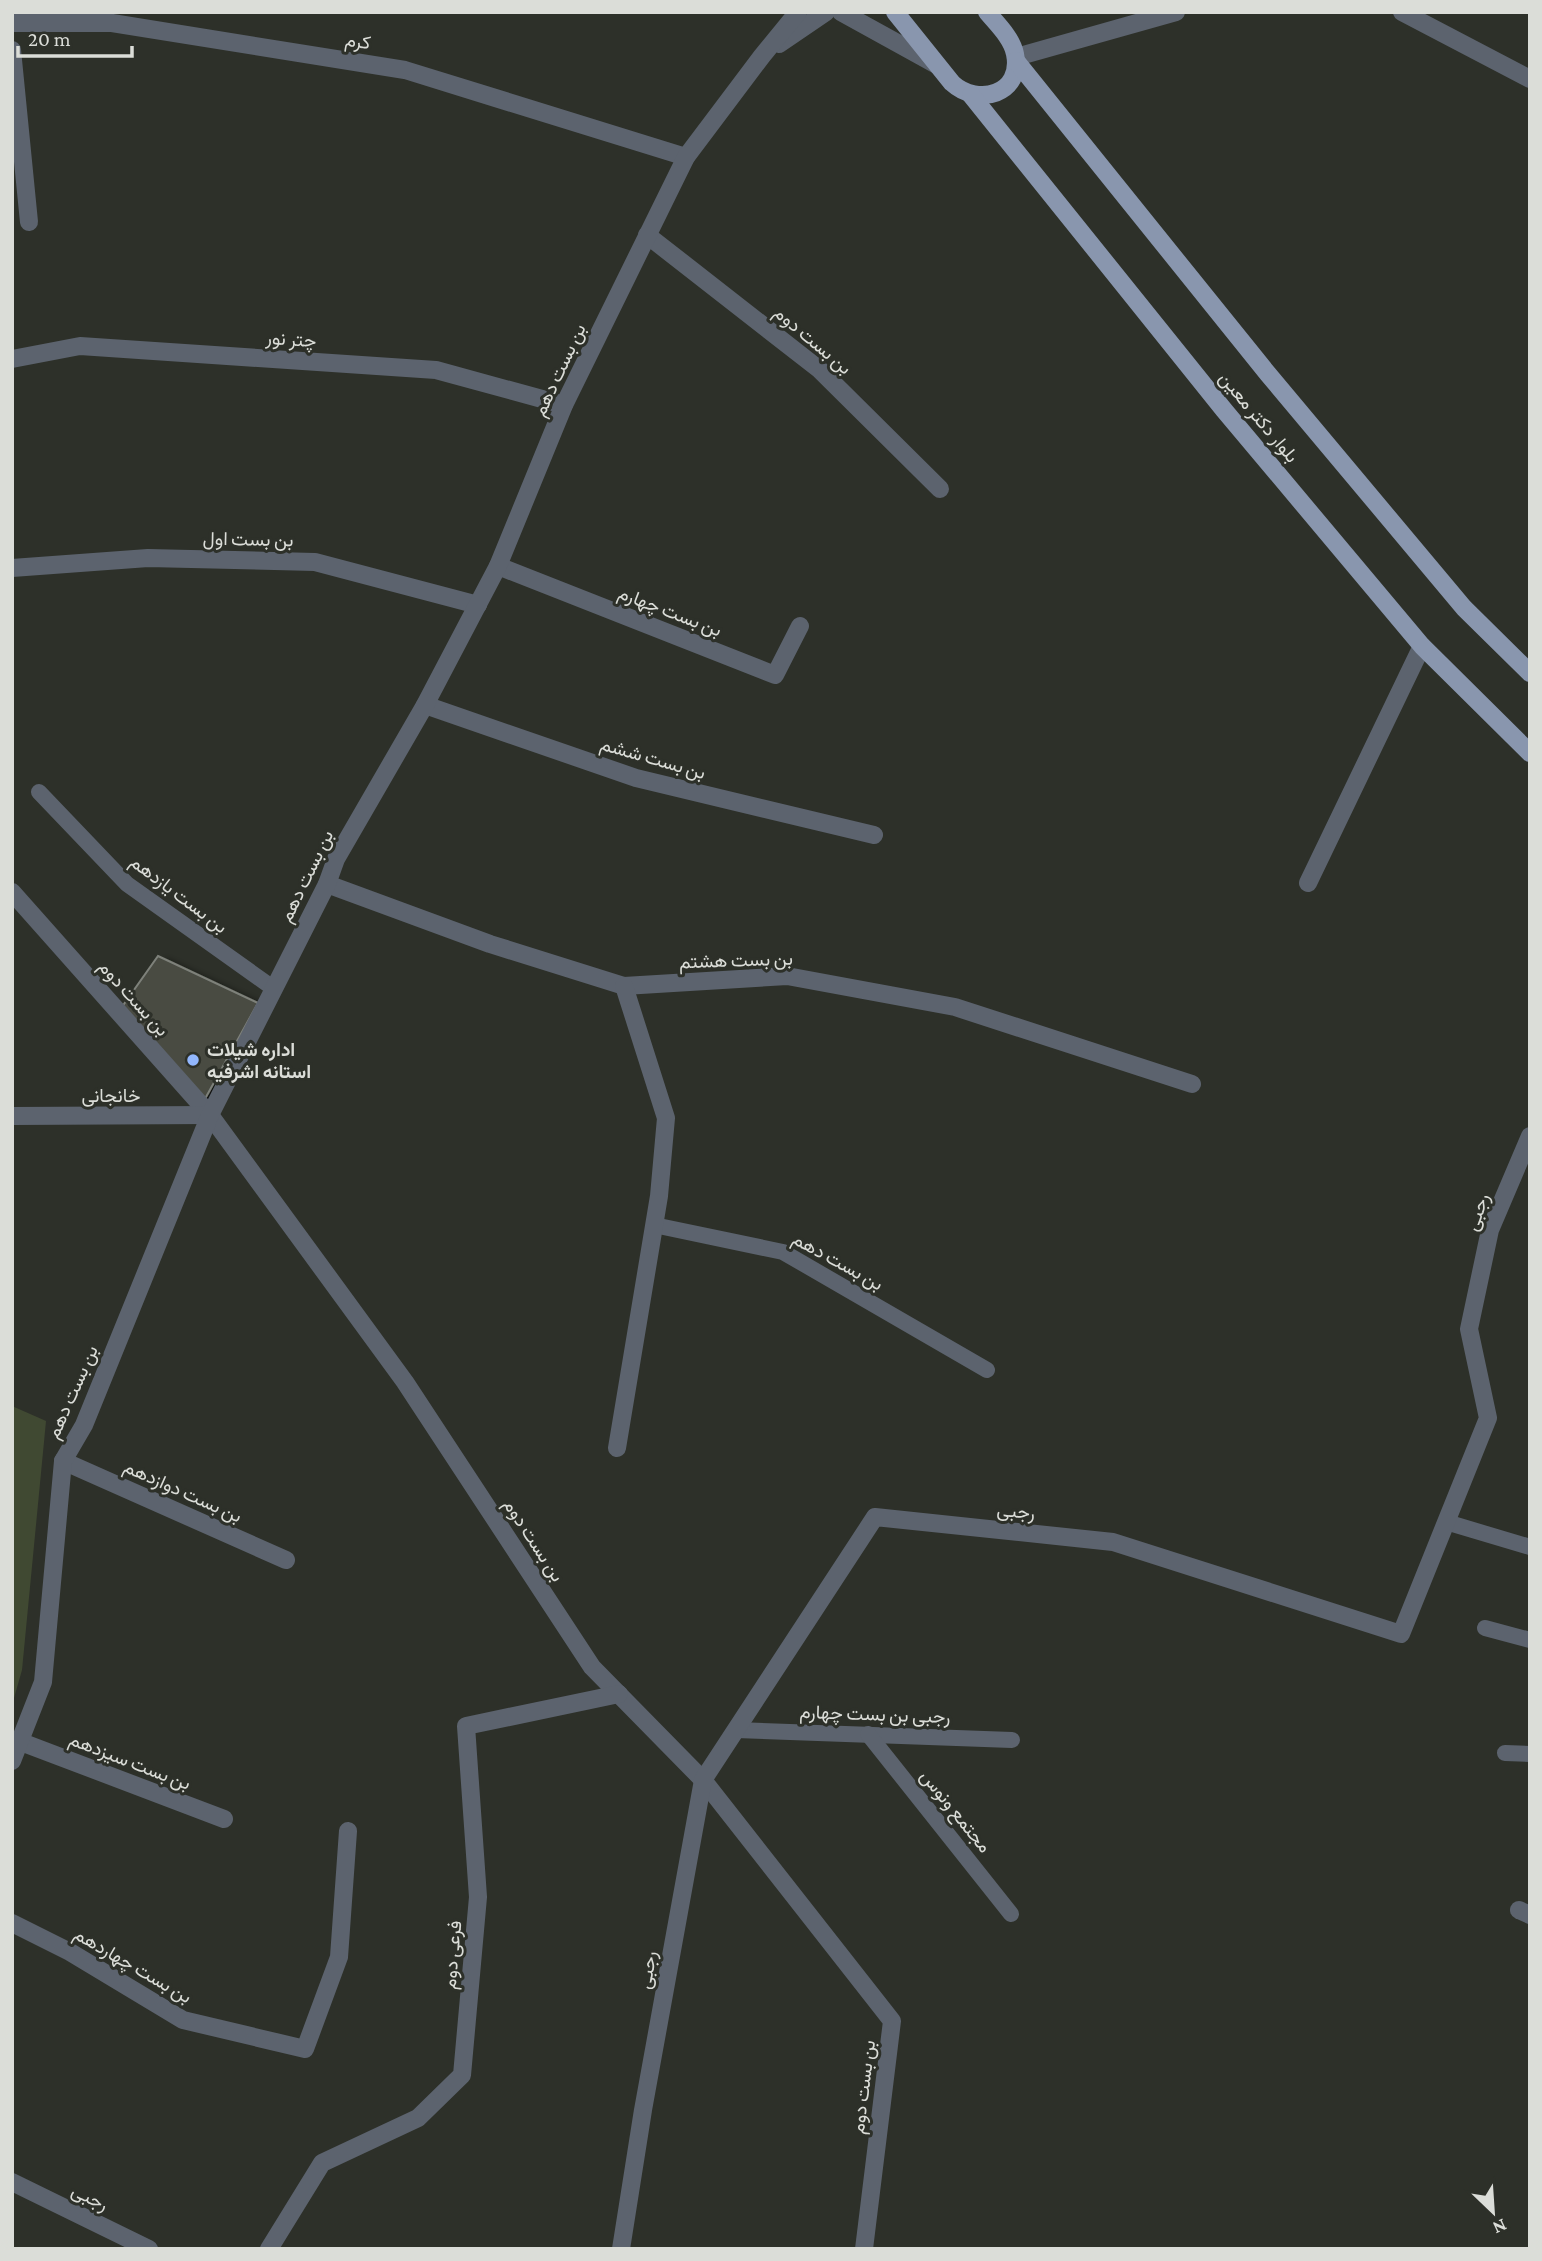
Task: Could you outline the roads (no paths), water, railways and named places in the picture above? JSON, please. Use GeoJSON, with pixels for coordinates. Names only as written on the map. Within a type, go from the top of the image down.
{"type":"FeatureCollection","features":[{"type":"Feature","properties":{"kind":"main road","name":"بلوار دکتر معین"},"geometry":{"type":"LineString","coordinates":[[895,12],[952,83],[960,91],[971,95],[1216,399],[1422,646],[1530,753]]}},
{"type":"Feature","properties":{"kind":"main road","name":"بلوار دکتر معین"},"geometry":{"type":"LineString","coordinates":[[987,12],[1011,42],[1016,59],[1268,374],[1464,608],[1530,673]]}},
{"type":"Feature","properties":{"kind":"main road"},"geometry":{"type":"LineString","coordinates":[[971,95],[983,97],[995,94],[1005,87],[1013,77],[1016,59]]}},
{"type":"Feature","properties":{"kind":"street","name":"بن بست دهم"},"geometry":{"type":"LineString","coordinates":[[12,1761],[43,1682],[63,1461],[83,1425],[210,1115],[327,884],[336,859],[425,705],[498,566],[564,405],[686,157],[798,12]]}},
{"type":"Feature","properties":{"kind":"street"},"geometry":{"type":"LineString","coordinates":[[762,56],[825,12]]}},
{"type":"Feature","properties":{"kind":"street"},"geometry":{"type":"LineString","coordinates":[[841,12],[937,65]]}},
{"type":"Feature","properties":{"kind":"street"},"geometry":{"type":"LineString","coordinates":[[1016,59],[1176,12]]}},
{"type":"Feature","properties":{"kind":"street"},"geometry":{"type":"LineString","coordinates":[[1402,12],[1530,79]]}},
{"type":"Feature","properties":{"kind":"street","name":"کرم"},"geometry":{"type":"LineString","coordinates":[[12,23],[112,23],[405,70],[686,157]]}},
{"type":"Feature","properties":{"kind":"street"},"geometry":{"type":"LineString","coordinates":[[12,50],[29,222]]}},
{"type":"Feature","properties":{"kind":"street","name":"بن بست دوم"},"geometry":{"type":"LineString","coordinates":[[647,235],[820,370],[940,489]]}},
{"type":"Feature","properties":{"kind":"street","name":"چتر نور"},"geometry":{"type":"LineString","coordinates":[[12,359],[80,346],[436,370],[564,405]]}},
{"type":"Feature","properties":{"kind":"street","name":"بن بست اول"},"geometry":{"type":"LineString","coordinates":[[12,568],[148,558],[315,562],[478,606]]}},
{"type":"Feature","properties":{"kind":"street","name":"بن بست چهارم"},"geometry":{"type":"LineString","coordinates":[[498,566],[775,675],[800,626]]}},
{"type":"Feature","properties":{"kind":"street"},"geometry":{"type":"LineString","coordinates":[[1308,883],[1422,646]]}},
{"type":"Feature","properties":{"kind":"street","name":"بن بست ششم"},"geometry":{"type":"LineString","coordinates":[[425,705],[636,778],[874,835]]}},
{"type":"Feature","properties":{"kind":"street","name":"بن بست هشتم"},"geometry":{"type":"LineString","coordinates":[[327,884],[489,944],[624,986],[787,976],[955,1007],[1192,1084]]}},
{"type":"Feature","properties":{"kind":"street","name":"بن بست دوم"},"geometry":{"type":"LineString","coordinates":[[12,892],[210,1115],[405,1382],[592,1667],[703,1780],[892,2021],[864,2249]]}},
{"type":"Feature","properties":{"kind":"street"},"geometry":{"type":"LineString","coordinates":[[617,1448],[654,1225],[666,1118],[624,986]]}},
{"type":"Feature","properties":{"kind":"street","name":"خانجانی"},"geometry":{"type":"LineString","coordinates":[[12,1116],[210,1115]]}},
{"type":"Feature","properties":{"kind":"street","name":"رجبی"},"geometry":{"type":"LineString","coordinates":[[621,2249],[643,2110],[703,1780],[875,1517],[1113,1542],[1401,1634],[1488,1418],[1469,1329],[1490,1230],[1530,1136]]}},
{"type":"Feature","properties":{"kind":"street","name":"بن بست دوازدهم"},"geometry":{"type":"LineString","coordinates":[[63,1461],[286,1560]]}},
{"type":"Feature","properties":{"kind":"street","name":"فرعی دوم"},"geometry":{"type":"LineString","coordinates":[[269,2249],[321,2163],[418,2118],[462,2075],[478,1897],[466,1726],[619,1694]]}},
{"type":"Feature","properties":{"kind":"street","name":"بن بست سیزدهم"},"geometry":{"type":"LineString","coordinates":[[21,1742],[224,1819]]}},
{"type":"Feature","properties":{"kind":"street","name":"بن بست چهاردهم"},"geometry":{"type":"LineString","coordinates":[[12,1923],[70,1952],[183,2020],[305,2049],[339,1957],[348,1831]]}},
{"type":"Feature","properties":{"kind":"street","name":"رجبی"},"geometry":{"type":"LineString","coordinates":[[12,2182],[149,2249]]}},
{"type":"Feature","properties":{"kind":"lane","name":"بن بست یازدهم"},"geometry":{"type":"LineString","coordinates":[[39,792],[127,884],[273,988]]}},
{"type":"Feature","properties":{"kind":"lane","name":"بن بست دهم"},"geometry":{"type":"LineString","coordinates":[[654,1225],[783,1252],[987,1370]]}},
{"type":"Feature","properties":{"kind":"lane"},"geometry":{"type":"LineString","coordinates":[[1446,1522],[1530,1547]]}},
{"type":"Feature","properties":{"kind":"lane"},"geometry":{"type":"LineString","coordinates":[[1485,1628],[1530,1640]]}},
{"type":"Feature","properties":{"kind":"lane","name":"رجبی بن بست چهارم"},"geometry":{"type":"LineString","coordinates":[[736,1730],[1012,1740]]}},
{"type":"Feature","properties":{"kind":"lane","name":"مجتمع ونوس"},"geometry":{"type":"LineString","coordinates":[[867,1734],[1011,1914]]}},
{"type":"Feature","properties":{"kind":"lane"},"geometry":{"type":"LineString","coordinates":[[1505,1753],[1530,1754]]}},
{"type":"Feature","properties":{"kind":"place","name":"اداره شیلات استانه اشرفیه"},"geometry":{"type":"Point","coordinates":[193,1060]}}]}
